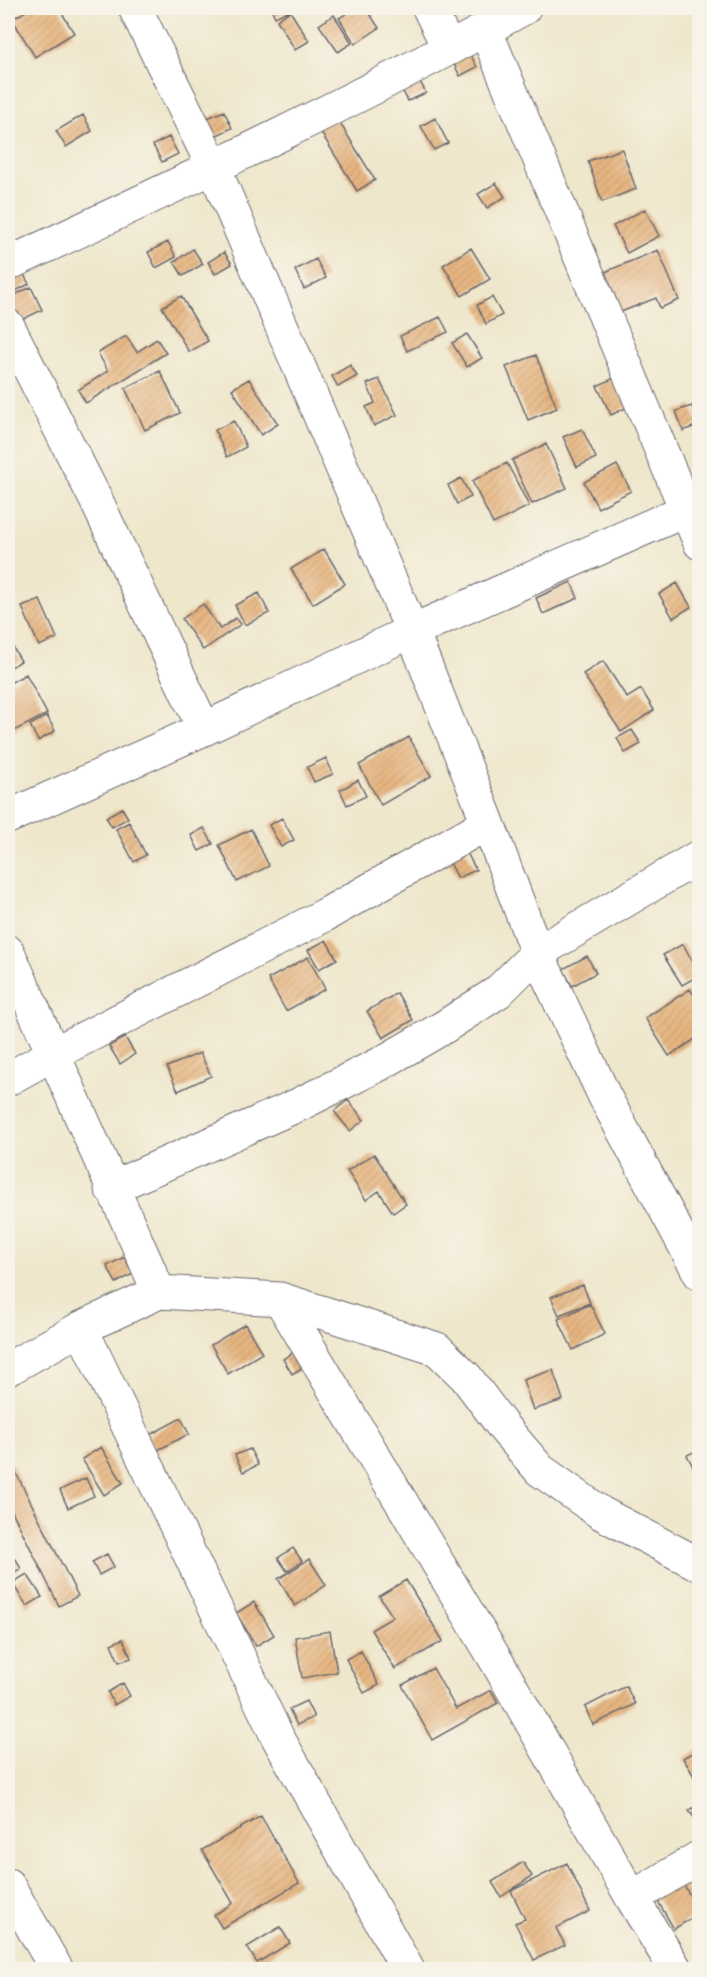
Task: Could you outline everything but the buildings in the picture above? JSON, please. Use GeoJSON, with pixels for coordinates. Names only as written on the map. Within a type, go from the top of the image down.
{"type":"FeatureCollection","features":[{"type":"Feature","properties":{"kind":"street"},"geometry":{"type":"LineString","coordinates":[[135,8],[214,168],[412,631],[537,954],[605,1097],[699,1274]]}},
{"type":"Feature","properties":{"kind":"street"},"geometry":{"type":"LineString","coordinates":[[429,8],[449,49]]}},
{"type":"Feature","properties":{"kind":"street"},"geometry":{"type":"LineString","coordinates":[[8,264],[214,168],[449,49],[524,8]]}},
{"type":"Feature","properties":{"kind":"street"},"geometry":{"type":"LineString","coordinates":[[485,29],[693,507],[699,543]]}},
{"type":"Feature","properties":{"kind":"street"},"geometry":{"type":"LineString","coordinates":[[8,326],[97,502],[204,729]]}},
{"type":"Feature","properties":{"kind":"street"},"geometry":{"type":"LineString","coordinates":[[8,817],[204,729],[412,631],[693,507]]}},
{"type":"Feature","properties":{"kind":"street"},"geometry":{"type":"LineString","coordinates":[[8,1079],[325,915],[488,823]]}},
{"type":"Feature","properties":{"kind":"street"},"geometry":{"type":"LineString","coordinates":[[111,1188],[300,1104],[380,1064],[498,992],[537,954],[699,856]]}},
{"type":"Feature","properties":{"kind":"street"},"geometry":{"type":"LineString","coordinates":[[8,952],[159,1292]]}},
{"type":"Feature","properties":{"kind":"street"},"geometry":{"type":"LineString","coordinates":[[8,1369],[81,1328],[159,1292],[280,1299],[437,1349],[466,1377],[504,1428],[540,1470],[601,1513],[699,1564]]}},
{"type":"Feature","properties":{"kind":"street"},"geometry":{"type":"LineString","coordinates":[[280,1299],[497,1662],[632,1898],[676,1970]]}},
{"type":"Feature","properties":{"kind":"street"},"geometry":{"type":"LineString","coordinates":[[81,1328],[277,1736],[408,1970]]}},
{"type":"Feature","properties":{"kind":"street"},"geometry":{"type":"LineString","coordinates":[[632,1898],[699,1857]]}},
{"type":"Feature","properties":{"kind":"street"},"geometry":{"type":"LineString","coordinates":[[8,1885],[57,1970]]}}]}
